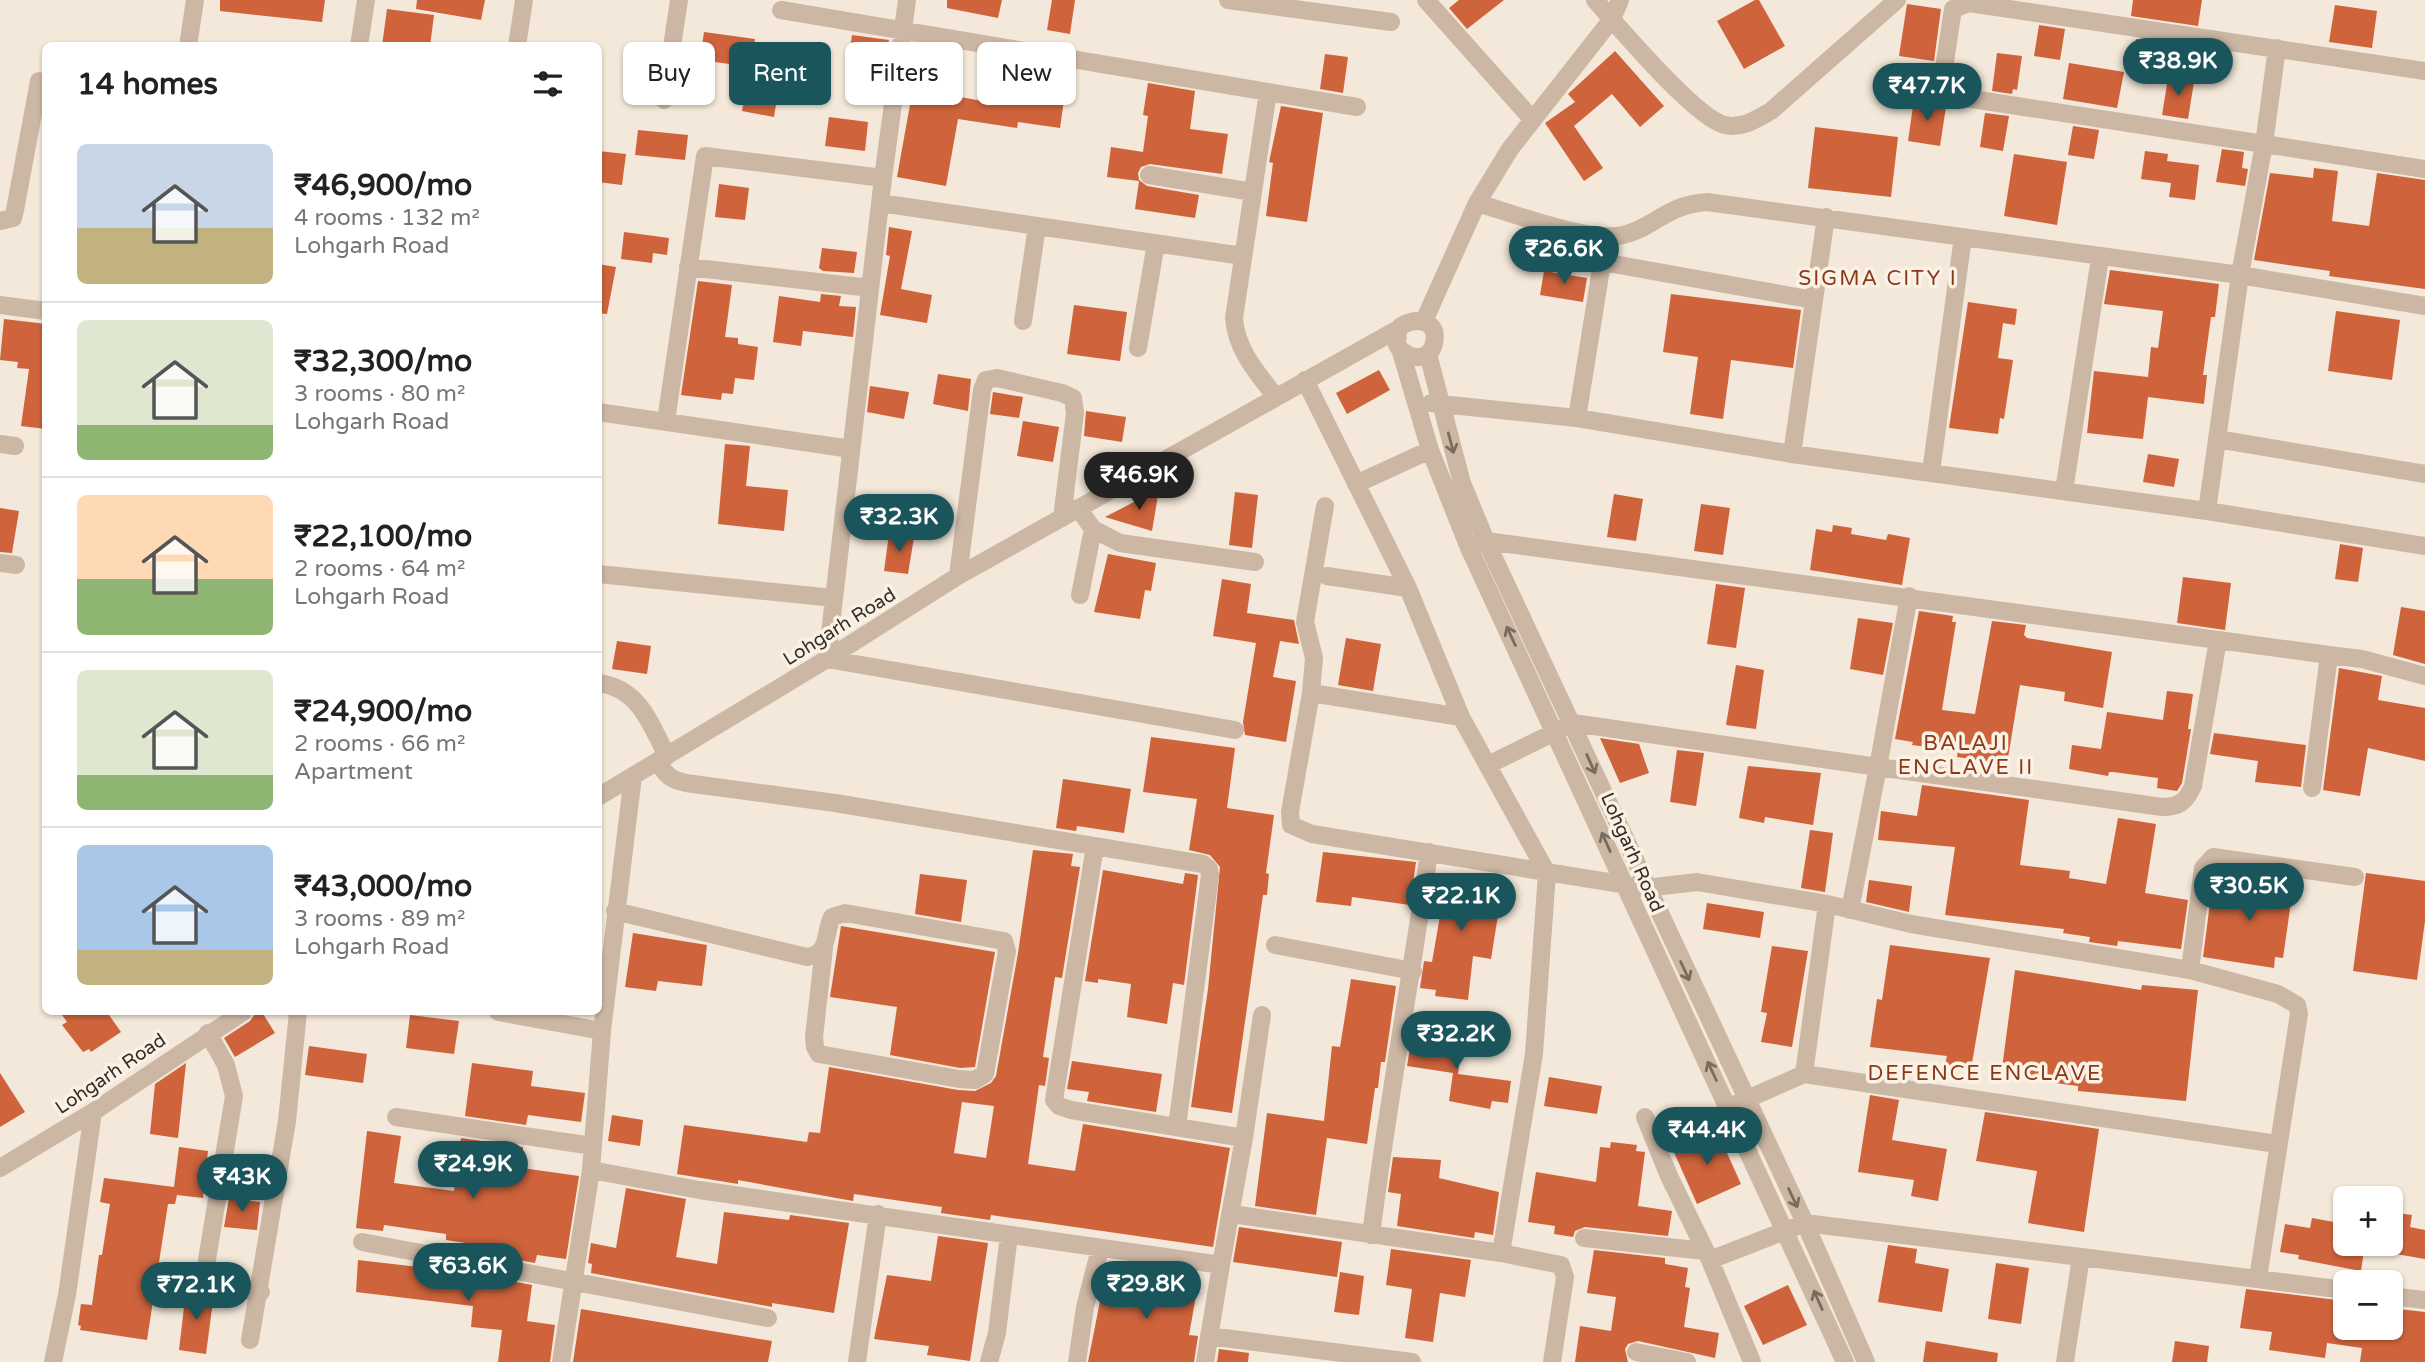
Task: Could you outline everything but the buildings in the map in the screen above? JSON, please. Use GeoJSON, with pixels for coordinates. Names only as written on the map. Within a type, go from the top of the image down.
{"type":"FeatureCollection","features":[{"type":"Feature","properties":{"kind":"street"},"geometry":{"type":"LineString","coordinates":[[189,42],[195,0]]}},
{"type":"Feature","properties":{"kind":"street"},"geometry":{"type":"LineString","coordinates":[[360,42],[366,0]]}},
{"type":"Feature","properties":{"kind":"street"},"geometry":{"type":"LineString","coordinates":[[518,42],[524,0]]}},
{"type":"Feature","properties":{"kind":"street"},"geometry":{"type":"LineString","coordinates":[[673,42],[679,0]]}},
{"type":"Feature","properties":{"kind":"street"},"geometry":{"type":"LineString","coordinates":[[907,0],[883,178],[827,659],[1235,730]]}},
{"type":"Feature","properties":{"kind":"street"},"geometry":{"type":"LineString","coordinates":[[1228,0],[1391,22]]}},
{"type":"Feature","properties":{"kind":"street"},"geometry":{"type":"LineString","coordinates":[[1426,0],[1531,118]]}},
{"type":"Feature","properties":{"kind":"street"},"geometry":{"type":"LineString","coordinates":[[1595,0],[1702,113],[1725,125],[1749,124],[1771,111],[1897,0]]}},
{"type":"Feature","properties":{"kind":"street"},"geometry":{"type":"LineString","coordinates":[[1424,321],[1476,203],[1531,118],[1612,19],[1620,0]]}},
{"type":"Feature","properties":{"kind":"street"},"geometry":{"type":"LineString","coordinates":[[2425,71],[1957,3],[1951,19],[1941,88],[1946,95],[2425,169]]}},
{"type":"Feature","properties":{"kind":"street"},"geometry":{"type":"LineString","coordinates":[[781,10],[1357,107]]}},
{"type":"Feature","properties":{"kind":"street"},"geometry":{"type":"LineString","coordinates":[[2207,511],[2240,275],[2264,144],[2277,48]]}},
{"type":"Feature","properties":{"kind":"street"},"geometry":{"type":"LineString","coordinates":[[0,221],[13,218],[38,81]]}},
{"type":"Feature","properties":{"kind":"street"},"geometry":{"type":"LineString","coordinates":[[1268,92],[1243,256],[1235,333],[1251,365],[1276,397]]}},
{"type":"Feature","properties":{"kind":"street"},"geometry":{"type":"LineString","coordinates":[[666,421],[705,156],[883,178]]}},
{"type":"Feature","properties":{"kind":"street"},"geometry":{"type":"LineString","coordinates":[[1149,175],[1253,192]]}},
{"type":"Feature","properties":{"kind":"street"},"geometry":{"type":"LineString","coordinates":[[1476,203],[1606,238],[1637,230],[1669,210],[1689,203],[1707,202],[1826,216],[2240,275],[2425,306]]}},
{"type":"Feature","properties":{"kind":"street"},"geometry":{"type":"LineString","coordinates":[[880,203],[1243,256]]}},
{"type":"Feature","properties":{"kind":"street"},"geometry":{"type":"LineString","coordinates":[[1792,454],[1826,216]]}},
{"type":"Feature","properties":{"kind":"street"},"geometry":{"type":"LineString","coordinates":[[1023,321],[1037,226]]}},
{"type":"Feature","properties":{"kind":"street"},"geometry":{"type":"LineString","coordinates":[[1931,472],[1963,237]]}},
{"type":"Feature","properties":{"kind":"street"},"geometry":{"type":"LineString","coordinates":[[1577,418],[1606,238]]}},
{"type":"Feature","properties":{"kind":"street"},"geometry":{"type":"LineString","coordinates":[[1138,348],[1156,243]]}},
{"type":"Feature","properties":{"kind":"street"},"geometry":{"type":"LineString","coordinates":[[2064,491],[2100,257]]}},
{"type":"Feature","properties":{"kind":"street"},"geometry":{"type":"LineString","coordinates":[[1602,262],[1814,300]]}},
{"type":"Feature","properties":{"kind":"street"},"geometry":{"type":"LineString","coordinates":[[688,267],[870,288]]}},
{"type":"Feature","properties":{"kind":"street"},"geometry":{"type":"LineString","coordinates":[[0,305],[42,310]]}},
{"type":"Feature","properties":{"kind":"street"},"geometry":{"type":"LineString","coordinates":[[1415,319],[1424,321],[1433,330],[1434,343],[1428,354],[1416,358],[1401,352],[1397,345],[1398,329],[1415,319]]}},
{"type":"Feature","properties":{"kind":"street","name":"Lohgarh Road"},"geometry":{"type":"LineString","coordinates":[[602,795],[827,659],[958,576],[1398,329]]}},
{"type":"Feature","properties":{"kind":"street","name":"Lohgarh Road"},"geometry":{"type":"LineString","coordinates":[[1401,352],[1430,450],[1478,544],[1624,885],[1846,1362]]}},
{"type":"Feature","properties":{"kind":"street"},"geometry":{"type":"LineString","coordinates":[[1428,354],[1478,544],[1573,723],[1646,888],[1805,1223],[1866,1362]]}},
{"type":"Feature","properties":{"kind":"street"},"geometry":{"type":"LineString","coordinates":[[958,576],[982,390],[986,380],[997,378],[1073,398],[1075,413],[1062,518]]}},
{"type":"Feature","properties":{"kind":"street"},"geometry":{"type":"LineString","coordinates":[[1306,380],[1408,588],[1461,717],[1547,873],[1534,1054],[1502,1253]]}},
{"type":"Feature","properties":{"kind":"street"},"geometry":{"type":"LineString","coordinates":[[1417,405],[1441,402],[1577,418],[1792,454],[2207,511],[2425,545]]}},
{"type":"Feature","properties":{"kind":"street"},"geometry":{"type":"LineString","coordinates":[[602,413],[851,449]]}},
{"type":"Feature","properties":{"kind":"street"},"geometry":{"type":"LineString","coordinates":[[2217,439],[2425,474]]}},
{"type":"Feature","properties":{"kind":"street"},"geometry":{"type":"LineString","coordinates":[[1356,484],[1430,450]]}},
{"type":"Feature","properties":{"kind":"street"},"geometry":{"type":"LineString","coordinates":[[1325,506],[1305,622],[1314,658],[1311,693],[1290,812],[1291,825],[1312,834],[1624,885],[1646,888],[1697,882],[1827,904],[1911,924],[2190,970],[2278,994],[2297,1005],[2299,1014],[2258,1278]]}},
{"type":"Feature","properties":{"kind":"street"},"geometry":{"type":"LineString","coordinates":[[1078,508],[1093,529],[1121,543],[1255,562]]}},
{"type":"Feature","properties":{"kind":"street"},"geometry":{"type":"LineString","coordinates":[[1080,595],[1093,529]]}},
{"type":"Feature","properties":{"kind":"street"},"geometry":{"type":"LineString","coordinates":[[1478,544],[1909,596],[2362,659],[2425,676]]}},
{"type":"Feature","properties":{"kind":"street"},"geometry":{"type":"LineString","coordinates":[[602,574],[834,598]]}},
{"type":"Feature","properties":{"kind":"street"},"geometry":{"type":"LineString","coordinates":[[1327,576],[1408,588]]}},
{"type":"Feature","properties":{"kind":"street"},"geometry":{"type":"LineString","coordinates":[[1850,910],[1909,596]]}},
{"type":"Feature","properties":{"kind":"street"},"geometry":{"type":"LineString","coordinates":[[1488,765],[1555,729],[1573,723],[2177,807],[2188,799],[2193,786],[2218,640]]}},
{"type":"Feature","properties":{"kind":"street"},"geometry":{"type":"LineString","coordinates":[[2312,788],[2329,655]]}},
{"type":"Feature","properties":{"kind":"street"},"geometry":{"type":"LineString","coordinates":[[602,684],[617,688],[634,698],[663,758],[664,773],[673,780],[835,803],[1194,862],[1209,869],[1177,1127]]}},
{"type":"Feature","properties":{"kind":"street"},"geometry":{"type":"LineString","coordinates":[[1311,693],[1461,717]]}},
{"type":"Feature","properties":{"kind":"street"},"geometry":{"type":"LineString","coordinates":[[561,1362],[591,1170],[602,1031],[633,776]]}},
{"type":"Feature","properties":{"kind":"street"},"geometry":{"type":"LineString","coordinates":[[1095,846],[1054,1100],[1071,1110],[1244,1138]]}},
{"type":"Feature","properties":{"kind":"street"},"geometry":{"type":"LineString","coordinates":[[1371,1235],[1383,1139],[1413,971],[1429,852]]}},
{"type":"Feature","properties":{"kind":"street"},"geometry":{"type":"LineString","coordinates":[[2190,970],[2203,868],[2213,857],[2355,877]]}},
{"type":"Feature","properties":{"kind":"street"},"geometry":{"type":"LineString","coordinates":[[1804,1074],[1827,904]]}},
{"type":"Feature","properties":{"kind":"street"},"geometry":{"type":"LineString","coordinates":[[615,911],[807,957],[820,953],[824,948],[832,917],[845,913],[1004,941],[1007,951],[985,1074],[975,1080],[959,1079],[819,1054],[814,1037],[824,948]]}},
{"type":"Feature","properties":{"kind":"street"},"geometry":{"type":"LineString","coordinates":[[1275,945],[1413,971]]}},
{"type":"Feature","properties":{"kind":"street","name":"Lohgarh Road"},"geometry":{"type":"LineString","coordinates":[[0,1168],[93,1112],[235,1015]]}},
{"type":"Feature","properties":{"kind":"street"},"geometry":{"type":"LineString","coordinates":[[250,1340],[261,1292],[287,1121],[298,1015]]}},
{"type":"Feature","properties":{"kind":"street"},"geometry":{"type":"LineString","coordinates":[[514,1015],[602,1031]]}},
{"type":"Feature","properties":{"kind":"street"},"geometry":{"type":"LineString","coordinates":[[1205,1362],[1232,1214],[1262,1016]]}},
{"type":"Feature","properties":{"kind":"street"},"geometry":{"type":"LineString","coordinates":[[208,1032],[226,1065],[234,1096],[205,1272],[211,1280],[221,1284],[261,1292]]}},
{"type":"Feature","properties":{"kind":"street"},"geometry":{"type":"LineString","coordinates":[[1728,1107],[1804,1074],[2277,1144]]}},
{"type":"Feature","properties":{"kind":"street"},"geometry":{"type":"LineString","coordinates":[[53,1362],[67,1295],[93,1112]]}},
{"type":"Feature","properties":{"kind":"street"},"geometry":{"type":"LineString","coordinates":[[396,1117],[593,1146]]}},
{"type":"Feature","properties":{"kind":"street"},"geometry":{"type":"LineString","coordinates":[[1645,1117],[1752,1362]]}},
{"type":"Feature","properties":{"kind":"street"},"geometry":{"type":"LineString","coordinates":[[591,1170],[699,1189],[1221,1265]]}},
{"type":"Feature","properties":{"kind":"street"},"geometry":{"type":"LineString","coordinates":[[857,1362],[878,1214]]}},
{"type":"Feature","properties":{"kind":"street"},"geometry":{"type":"LineString","coordinates":[[1232,1214],[1555,1262],[1565,1270],[1552,1362]]}},
{"type":"Feature","properties":{"kind":"street"},"geometry":{"type":"LineString","coordinates":[[1584,1238],[1707,1255],[1805,1223],[2333,1288]]}},
{"type":"Feature","properties":{"kind":"street"},"geometry":{"type":"LineString","coordinates":[[989,1362],[997,1332],[1009,1235]]}},
{"type":"Feature","properties":{"kind":"street"},"geometry":{"type":"LineString","coordinates":[[362,1242],[768,1318]]}},
{"type":"Feature","properties":{"kind":"street"},"geometry":{"type":"LineString","coordinates":[[1077,1362],[1085,1307],[1100,1249]]}},
{"type":"Feature","properties":{"kind":"street"},"geometry":{"type":"LineString","coordinates":[[2065,1362],[2081,1257]]}},
{"type":"Feature","properties":{"kind":"street"},"geometry":{"type":"LineString","coordinates":[[2403,1297],[2425,1300]]}},
{"type":"Feature","properties":{"kind":"street"},"geometry":{"type":"LineString","coordinates":[[1209,1336],[1412,1362]]}},
{"type":"Feature","properties":{"kind":"street"},"geometry":{"type":"LineString","coordinates":[[1636,1352],[1687,1362]]}},
{"type":"Feature","properties":{"kind":"district","name":"SIGMA CITY I"},"geometry":{"type":"Point","coordinates":[1878,278]}},
{"type":"Feature","properties":{"kind":"district","name":"BALAJI ENCLAVE II"},"geometry":{"type":"Point","coordinates":[1966,755]}},
{"type":"Feature","properties":{"kind":"district","name":"DEFENCE ENCLAVE"},"geometry":{"type":"Point","coordinates":[1985,1073]}}]}
